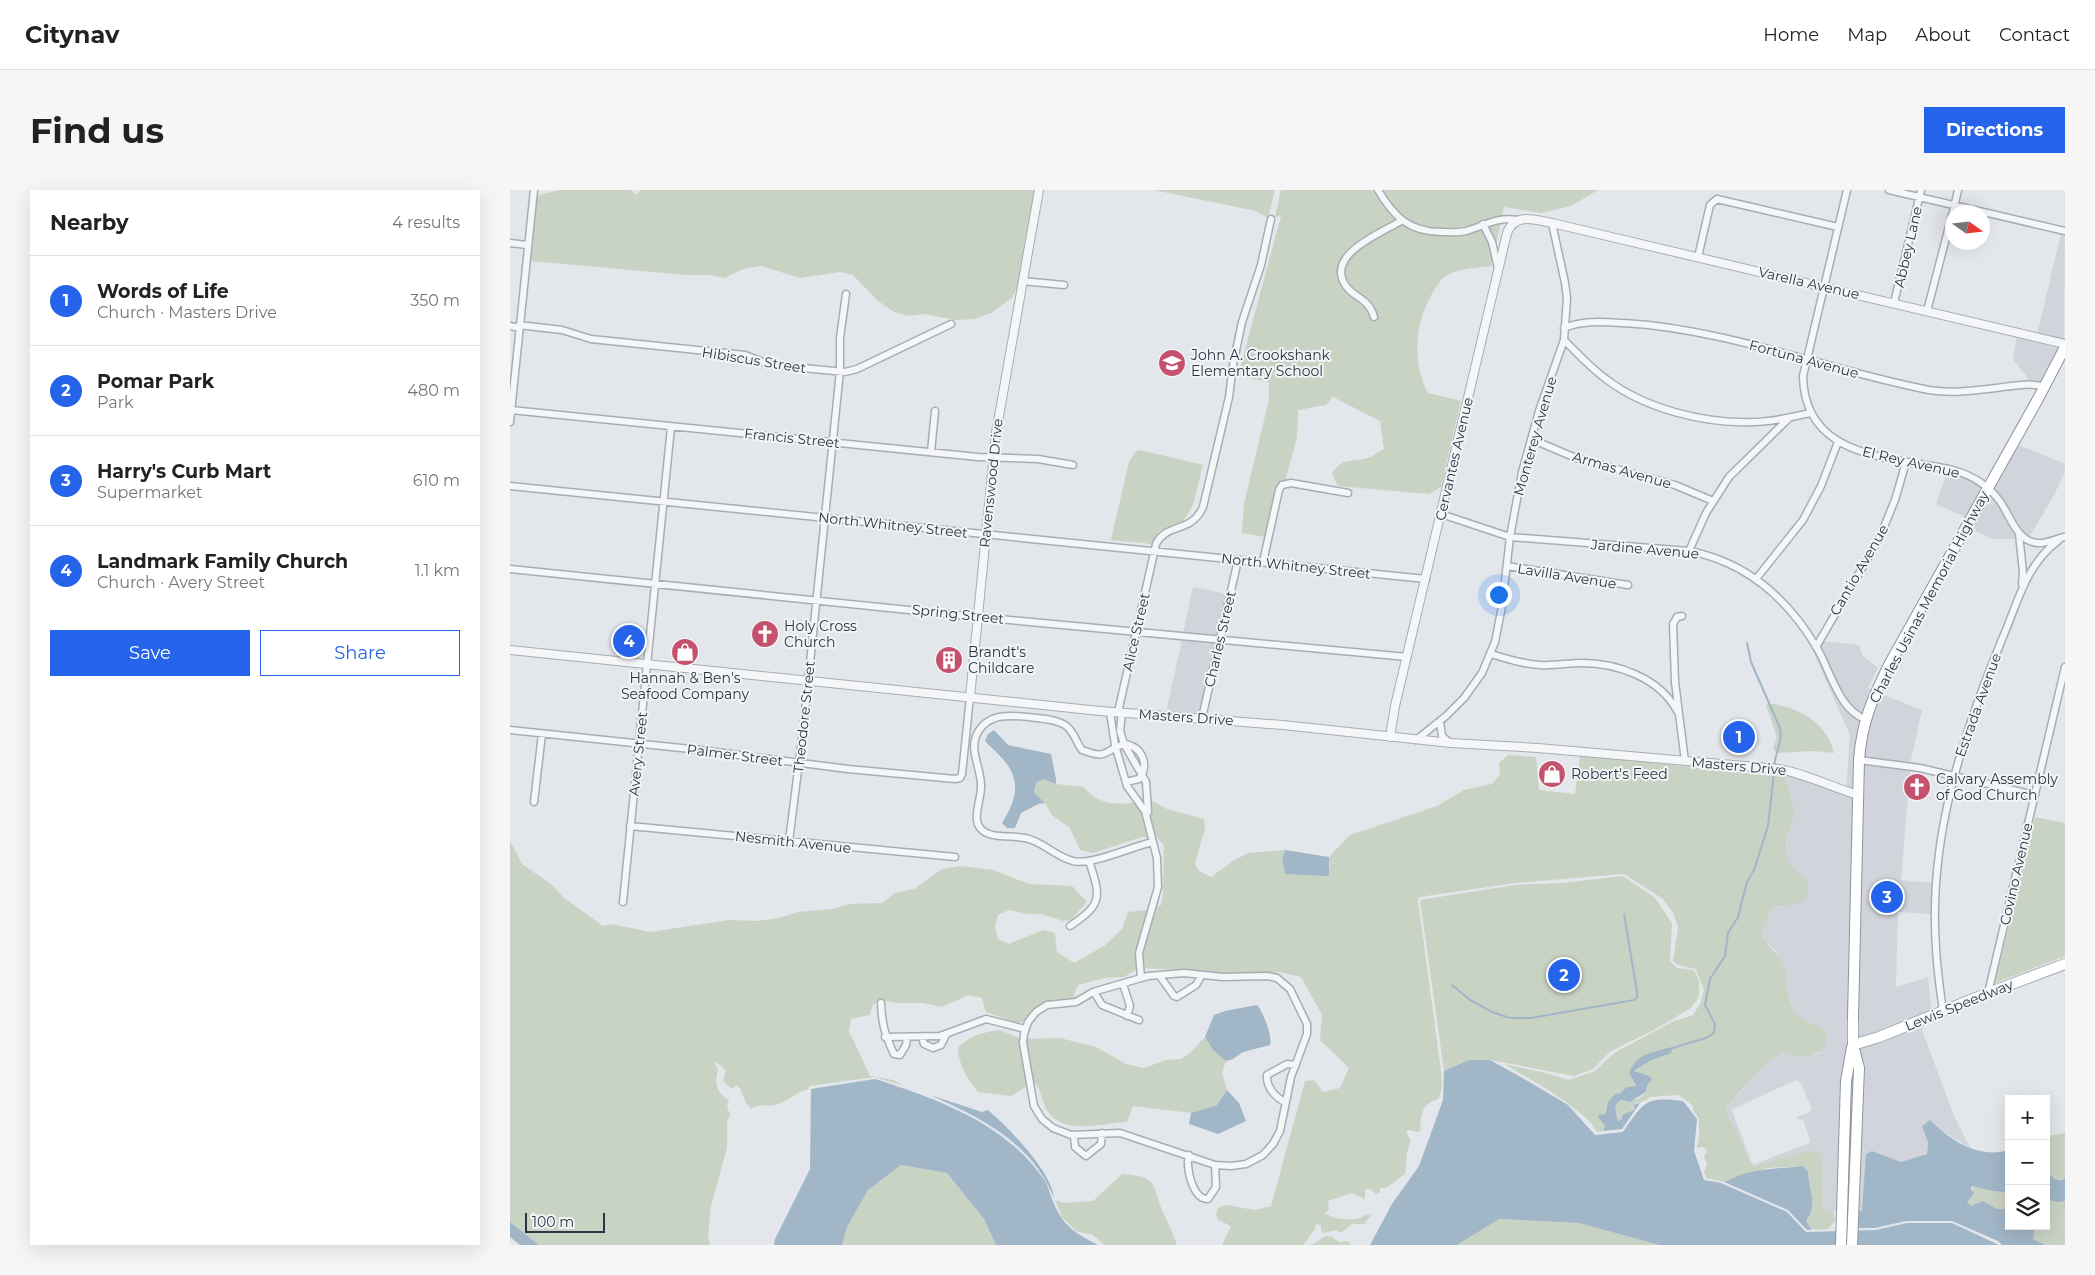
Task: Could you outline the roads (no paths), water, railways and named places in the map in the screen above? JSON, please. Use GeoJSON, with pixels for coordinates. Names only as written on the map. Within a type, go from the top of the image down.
{"type":"FeatureCollection","features":[{"type":"Feature","properties":{"kind":"main road","name":"Charles Usinas Memorial Highway"},"geometry":{"type":"LineString","coordinates":[[1841,1245],[1846,1081],[1853,1045],[1859,760],[1865,719],[1870,703],[1890,662],[2045,387],[2065,346]]}},
{"type":"Feature","properties":{"kind":"main road","name":"Lewis Speedway"},"geometry":{"type":"LineString","coordinates":[[1853,1045],[1879,1037],[2065,964]]}},
{"type":"Feature","properties":{"kind":"main road","name":"Charles Usinas Memorial Highway"},"geometry":{"type":"LineString","coordinates":[[1852,1245],[1859,1068],[1853,1045]]}},
{"type":"Feature","properties":{"kind":"street"},"geometry":{"type":"LineString","coordinates":[[510,422],[534,190]]}},
{"type":"Feature","properties":{"kind":"street","name":"Ravenswood Drive"},"geometry":{"type":"LineString","coordinates":[[960,778],[962,774],[996,433],[1039,190]]}},
{"type":"Feature","properties":{"kind":"street"},"geometry":{"type":"LineString","coordinates":[[1378,190],[1388,208],[1402,221],[1421,230],[1436,232],[1463,231],[1503,218],[1518,220],[1527,218],[1552,223]]}},
{"type":"Feature","properties":{"kind":"street","name":"El Rey Avenue"},"geometry":{"type":"LineString","coordinates":[[1847,190],[1806,360],[1803,385],[1810,413],[1821,428],[1838,442],[1872,455],[1957,470],[1988,488],[2000,501],[2019,533]]}},
{"type":"Feature","properties":{"kind":"street"},"geometry":{"type":"LineString","coordinates":[[1889,190],[1920,193],[1945,206]]}},
{"type":"Feature","properties":{"kind":"street"},"geometry":{"type":"LineString","coordinates":[[1955,205],[1958,190]]}},
{"type":"Feature","properties":{"kind":"street","name":"Abbey Lane"},"geometry":{"type":"LineString","coordinates":[[1894,303],[1920,193]]}},
{"type":"Feature","properties":{"kind":"street"},"geometry":{"type":"LineString","coordinates":[[1698,257],[1710,205],[1717,200],[1838,227]]}},
{"type":"Feature","properties":{"kind":"street"},"geometry":{"type":"LineString","coordinates":[[1990,217],[2065,231]]}},
{"type":"Feature","properties":{"kind":"street"},"geometry":{"type":"LineString","coordinates":[[1154,551],[1162,536],[1170,530],[1189,524],[1199,515],[1203,507],[1229,397],[1233,365],[1242,322],[1261,265],[1271,219]]}},
{"type":"Feature","properties":{"kind":"street","name":"Cervantes Avenue"},"geometry":{"type":"LineString","coordinates":[[1390,737],[1407,657],[1508,230],[1518,220]]}},
{"type":"Feature","properties":{"kind":"street"},"geometry":{"type":"LineString","coordinates":[[1374,317],[1372,310],[1362,298],[1346,287],[1340,272],[1342,262],[1351,251],[1402,221]]}},
{"type":"Feature","properties":{"kind":"street","name":"Varella Avenue"},"geometry":{"type":"LineString","coordinates":[[1552,223],[1894,303],[2065,346]]}},
{"type":"Feature","properties":{"kind":"street","name":"Monterey Avenue"},"geometry":{"type":"LineString","coordinates":[[1416,740],[1440,721],[1474,686],[1491,654],[1501,615],[1510,537],[1522,472],[1564,340],[1567,298],[1552,223]]}},
{"type":"Feature","properties":{"kind":"street"},"geometry":{"type":"LineString","coordinates":[[1483,224],[1492,242],[1499,270]]}},
{"type":"Feature","properties":{"kind":"street"},"geometry":{"type":"LineString","coordinates":[[510,243],[528,245]]}},
{"type":"Feature","properties":{"kind":"street"},"geometry":{"type":"LineString","coordinates":[[1927,311],[1945,244]]}},
{"type":"Feature","properties":{"kind":"street"},"geometry":{"type":"LineString","coordinates":[[1022,281],[1064,285]]}},
{"type":"Feature","properties":{"kind":"street","name":"Theodore Street"},"geometry":{"type":"LineString","coordinates":[[789,841],[833,442],[840,371],[840,338],[846,294]]}},
{"type":"Feature","properties":{"kind":"street","name":"Fortuna Avenue"},"geometry":{"type":"LineString","coordinates":[[1564,328],[1591,321],[1661,326],[1733,341],[1926,390],[1974,391],[2034,383],[2045,387]]}},
{"type":"Feature","properties":{"kind":"street","name":"Hibiscus Street"},"geometry":{"type":"LineString","coordinates":[[510,326],[562,330],[591,339],[745,355],[778,365],[840,371],[857,369],[951,324]]}},
{"type":"Feature","properties":{"kind":"street"},"geometry":{"type":"LineString","coordinates":[[1564,340],[1606,379],[1634,396],[1665,408],[1700,417],[1736,422],[1766,422],[1810,413]]}},
{"type":"Feature","properties":{"kind":"street","name":"Francis Street"},"geometry":{"type":"LineString","coordinates":[[511,408],[671,427],[993,458],[1038,459],[1073,465]]}},
{"type":"Feature","properties":{"kind":"street"},"geometry":{"type":"LineString","coordinates":[[931,452],[935,411]]}},
{"type":"Feature","properties":{"kind":"street"},"geometry":{"type":"LineString","coordinates":[[1689,551],[1713,501],[1739,466],[1789,418]]}},
{"type":"Feature","properties":{"kind":"street","name":"Avery Street"},"geometry":{"type":"LineString","coordinates":[[623,902],[671,427]]}},
{"type":"Feature","properties":{"kind":"street","name":"Armas Avenue"},"geometry":{"type":"LineString","coordinates":[[1531,439],[1576,458],[1675,485],[1713,501]]}},
{"type":"Feature","properties":{"kind":"street"},"geometry":{"type":"LineString","coordinates":[[1756,579],[1803,520],[1822,486],[1838,442]]}},
{"type":"Feature","properties":{"kind":"street","name":"Cantio Avenue"},"geometry":{"type":"LineString","coordinates":[[1816,647],[1879,539],[1895,500],[1906,462]]}},
{"type":"Feature","properties":{"kind":"street"},"geometry":{"type":"LineString","coordinates":[[1263,562],[1279,490],[1282,485],[1291,483],[1348,492]]}},
{"type":"Feature","properties":{"kind":"street","name":"North Whitney Street"},"geometry":{"type":"LineString","coordinates":[[510,486],[1426,579]]}},
{"type":"Feature","properties":{"kind":"street","name":"Jardine Avenue"},"geometry":{"type":"LineString","coordinates":[[1441,514],[1510,537],[1689,551],[1724,561],[1756,579],[1790,610],[1816,647],[1844,702],[1857,716],[1865,719]]}},
{"type":"Feature","properties":{"kind":"street"},"geometry":{"type":"LineString","coordinates":[[2019,533],[2026,539],[2038,543],[2064,537]]}},
{"type":"Feature","properties":{"kind":"street"},"geometry":{"type":"LineString","coordinates":[[2019,533],[2023,572],[2021,591]]}},
{"type":"Feature","properties":{"kind":"street","name":"Estrada Avenue"},"geometry":{"type":"LineString","coordinates":[[1943,1011],[1936,947],[1935,903],[1940,848],[1953,776],[1975,705],[2021,591],[2041,557],[2064,537]]}},
{"type":"Feature","properties":{"kind":"street","name":"Alice Street"},"geometry":{"type":"LineString","coordinates":[[1116,712],[1154,551]]}},
{"type":"Feature","properties":{"kind":"street","name":"Charles Street"},"geometry":{"type":"LineString","coordinates":[[1202,718],[1238,560]]}},
{"type":"Feature","properties":{"kind":"street","name":"Lavilla Avenue"},"geometry":{"type":"LineString","coordinates":[[1507,566],[1628,585]]}},
{"type":"Feature","properties":{"kind":"street","name":"Spring Street"},"geometry":{"type":"LineString","coordinates":[[510,569],[977,617],[1407,657]]}},
{"type":"Feature","properties":{"kind":"street"},"geometry":{"type":"LineString","coordinates":[[1679,617],[1673,624],[1677,711],[1683,735],[1685,761]]}},
{"type":"Feature","properties":{"kind":"street","name":"Masters Drive"},"geometry":{"type":"LineString","coordinates":[[510,650],[1116,712],[1202,718],[1416,740],[1780,769],[1806,774],[1858,795]]}},
{"type":"Feature","properties":{"kind":"street"},"geometry":{"type":"LineString","coordinates":[[1491,654],[1540,665],[1593,663],[1625,670],[1658,690],[1670,700],[1677,711]]}},
{"type":"Feature","properties":{"kind":"street","name":"Covino Avenue"},"geometry":{"type":"LineString","coordinates":[[1988,993],[2065,668]]}},
{"type":"Feature","properties":{"kind":"street"},"geometry":{"type":"LineString","coordinates":[[1116,712],[1124,744],[1146,782],[1148,821]]}},
{"type":"Feature","properties":{"kind":"street"},"geometry":{"type":"LineString","coordinates":[[1116,712],[1116,748],[1130,792],[1145,811],[1157,858],[1158,887],[1139,953],[1141,978]]}},
{"type":"Feature","properties":{"kind":"street"},"geometry":{"type":"LineString","coordinates":[[1124,744],[1103,755],[1093,754],[1082,750],[1067,726],[1046,719],[1012,714],[989,720],[982,726],[976,738],[974,748],[982,785],[976,815],[980,829],[992,834],[1030,839],[1074,862],[1089,861],[1154,842]]}},
{"type":"Feature","properties":{"kind":"street"},"geometry":{"type":"LineString","coordinates":[[1440,721],[1442,736],[1449,742]]}},
{"type":"Feature","properties":{"kind":"street","name":"Palmer Street"},"geometry":{"type":"LineString","coordinates":[[510,730],[709,751],[799,764],[960,778]]}},
{"type":"Feature","properties":{"kind":"street"},"geometry":{"type":"LineString","coordinates":[[534,802],[542,734]]}},
{"type":"Feature","properties":{"kind":"street"},"geometry":{"type":"LineString","coordinates":[[1859,760],[1920,768],[2035,795]]}},
{"type":"Feature","properties":{"kind":"street"},"geometry":{"type":"LineString","coordinates":[[1126,782],[1138,779],[1142,774]]}},
{"type":"Feature","properties":{"kind":"street","name":"Nesmith Avenue"},"geometry":{"type":"LineString","coordinates":[[630,826],[955,857]]}},
{"type":"Feature","properties":{"kind":"street"},"geometry":{"type":"LineString","coordinates":[[1070,926],[1087,914],[1096,903],[1098,887],[1089,861]]}},
{"type":"Feature","properties":{"kind":"street"},"geometry":{"type":"LineString","coordinates":[[1184,973],[1245,978],[1267,976],[1283,982],[1290,989],[1306,1024],[1307,1034],[1285,1102],[1278,1136],[1263,1155],[1241,1165],[1215,1165],[1120,1133],[1074,1135],[1062,1132],[1049,1126],[1042,1119],[1034,1106],[1023,1043],[1025,1029],[1031,1017],[1047,1005],[1076,1002],[1094,992],[1141,978],[1184,973]]}},
{"type":"Feature","properties":{"kind":"street"},"geometry":{"type":"LineString","coordinates":[[1159,975],[1174,996],[1177,997],[1196,985],[1202,975]]}},
{"type":"Feature","properties":{"kind":"street"},"geometry":{"type":"LineString","coordinates":[[1123,984],[1130,1006],[1127,1016]]}},
{"type":"Feature","properties":{"kind":"street"},"geometry":{"type":"LineString","coordinates":[[1094,992],[1102,1004],[1139,1020]]}},
{"type":"Feature","properties":{"kind":"street"},"geometry":{"type":"LineString","coordinates":[[881,1003],[885,1037],[897,1056],[906,1045],[907,1038]]}},
{"type":"Feature","properties":{"kind":"street"},"geometry":{"type":"LineString","coordinates":[[885,1037],[907,1038],[946,1034],[986,1019],[1025,1029]]}},
{"type":"Feature","properties":{"kind":"street"},"geometry":{"type":"LineString","coordinates":[[922,1037],[924,1044],[933,1048],[940,1045],[946,1034]]}},
{"type":"Feature","properties":{"kind":"street"},"geometry":{"type":"LineString","coordinates":[[1285,1102],[1275,1096],[1267,1081],[1267,1075],[1287,1064],[1296,1065]]}},
{"type":"Feature","properties":{"kind":"street"},"geometry":{"type":"LineString","coordinates":[[1074,1135],[1075,1147],[1086,1156],[1100,1144],[1102,1133]]}},
{"type":"Feature","properties":{"kind":"street"},"geometry":{"type":"LineString","coordinates":[[1188,1155],[1186,1165],[1197,1195],[1202,1199],[1208,1199],[1216,1187],[1215,1165]]}},
{"type":"Feature","properties":{"kind":"water"},"geometry":{"type":"Polygon","coordinates":[[[994,730],[1008,745],[1051,754],[1056,784],[1043,779],[1036,783],[1034,792],[1045,803],[1038,804],[1021,813],[1015,828],[1007,828],[1002,823],[1012,805],[1015,788],[1014,780],[1006,763],[985,741],[988,734],[994,730]]]}},
{"type":"Feature","properties":{"kind":"water"},"geometry":{"type":"Polygon","coordinates":[[[1285,850],[1329,857],[1329,876],[1285,874],[1282,859],[1285,850]]]}},
{"type":"Feature","properties":{"kind":"water"},"geometry":{"type":"Polygon","coordinates":[[[1257,1005],[1267,1025],[1270,1045],[1243,1052],[1233,1059],[1226,1061],[1213,1050],[1205,1037],[1214,1015],[1257,1005]]]}},
{"type":"Feature","properties":{"kind":"water"},"geometry":{"type":"Polygon","coordinates":[[[1667,1048],[1672,1049],[1671,1053],[1652,1060],[1634,1071],[1649,1076],[1652,1079],[1648,1084],[1646,1092],[1630,1102],[1622,1100],[1617,1104],[1615,1109],[1618,1121],[1622,1119],[1622,1115],[1634,1110],[1634,1105],[1644,1101],[1640,1103],[1622,1129],[1603,1131],[1605,1126],[1598,1117],[1605,1114],[1608,1102],[1615,1094],[1620,1093],[1627,1087],[1636,1086],[1629,1073],[1632,1066],[1640,1058],[1667,1048]]]}},
{"type":"Feature","properties":{"kind":"water"},"geometry":{"type":"Polygon","coordinates":[[[1469,1060],[1490,1060],[1568,1105],[1595,1135],[1623,1132],[1647,1103],[1661,1100],[1683,1101],[1697,1119],[1694,1151],[1704,1180],[1721,1183],[1787,1212],[1806,1232],[1876,1230],[1907,1223],[1952,1223],[1999,1245],[1659,1245],[1579,1223],[1499,1219],[1457,1245],[1370,1245],[1392,1204],[1419,1166],[1443,1100],[1444,1071],[1469,1060]]]}},
{"type":"Feature","properties":{"kind":"water"},"geometry":{"type":"Polygon","coordinates":[[[875,1079],[945,1104],[989,1127],[1027,1158],[1045,1180],[1061,1218],[1077,1233],[1098,1245],[996,1245],[984,1219],[947,1173],[901,1165],[868,1190],[847,1227],[842,1245],[774,1245],[775,1239],[810,1169],[811,1089],[875,1079]]]}},
{"type":"Feature","properties":{"kind":"water"},"geometry":{"type":"Polygon","coordinates":[[[1227,1090],[1239,1103],[1246,1121],[1218,1134],[1189,1124],[1191,1113],[1217,1105],[1227,1090]]]}},
{"type":"Feature","properties":{"kind":"water"},"geometry":{"type":"Polygon","coordinates":[[[930,1095],[982,1112],[988,1110],[1017,1138],[1038,1163],[1046,1176],[1054,1198],[1033,1162],[1019,1147],[986,1123],[930,1095]]]}},
{"type":"Feature","properties":{"kind":"water"},"geometry":{"type":"Polygon","coordinates":[[[1930,1120],[1947,1135],[1966,1146],[1987,1152],[2005,1151],[2005,1192],[1973,1186],[1971,1188],[1974,1194],[1967,1202],[1971,1206],[1983,1201],[1995,1208],[2005,1209],[2005,1230],[2034,1230],[2033,1239],[2045,1245],[2002,1245],[1998,1241],[1952,1221],[1906,1221],[1875,1228],[1856,1228],[1856,1211],[1862,1211],[1866,1154],[1872,1151],[1901,1162],[1927,1154],[1928,1142],[1922,1126],[1930,1120]]]}},
{"type":"Feature","properties":{"kind":"water"},"geometry":{"type":"Polygon","coordinates":[[[1803,1166],[1808,1171],[1812,1196],[1812,1208],[1806,1221],[1812,1230],[1807,1230],[1788,1210],[1724,1182],[1750,1172],[1803,1166]]]}},
{"type":"Feature","properties":{"kind":"water"},"geometry":{"type":"Polygon","coordinates":[[[2050,1174],[2054,1179],[2062,1180],[2065,1177],[2065,1201],[2050,1200],[2050,1174]]]}},
{"type":"Feature","properties":{"kind":"water"},"geometry":{"type":"Polygon","coordinates":[[[510,1222],[539,1245],[520,1245],[510,1237],[510,1222]]]}},
{"type":"Feature","properties":{"kind":"waterway"},"geometry":{"type":"LineString","coordinates":[[1747,643],[1751,662],[1780,728],[1780,743],[1774,767]]}},
{"type":"Feature","properties":{"kind":"waterway"},"geometry":{"type":"LineString","coordinates":[[1669,1049],[1706,1038],[1714,1033],[1715,1024],[1705,1005],[1710,979],[1725,956],[1728,933],[1738,917],[1747,882],[1754,870],[1768,826],[1774,772]]}},
{"type":"Feature","properties":{"kind":"waterway"},"geometry":{"type":"LineString","coordinates":[[1452,985],[1470,1000],[1492,1012],[1510,1018],[1531,1018],[1634,1000],[1637,997],[1637,992],[1624,914]]}},
{"type":"Feature","properties":{"kind":"place","name":"John A. Crookshank Elementary School"},"geometry":{"type":"Point","coordinates":[1172,363]}},
{"type":"Feature","properties":{"kind":"place","name":"Holy Cross Church"},"geometry":{"type":"Point","coordinates":[765,634]}},
{"type":"Feature","properties":{"kind":"place","name":"Landmark Family Church"},"geometry":{"type":"Point","coordinates":[629,641]}},
{"type":"Feature","properties":{"kind":"place","name":"Hannah & Ben's Seafood Company"},"geometry":{"type":"Point","coordinates":[685,652]}},
{"type":"Feature","properties":{"kind":"place","name":"Brandt's Childcare"},"geometry":{"type":"Point","coordinates":[949,660]}},
{"type":"Feature","properties":{"kind":"place","name":"Words of Life"},"geometry":{"type":"Point","coordinates":[1739,737]}},
{"type":"Feature","properties":{"kind":"place","name":"Robert's Feed"},"geometry":{"type":"Point","coordinates":[1552,774]}},
{"type":"Feature","properties":{"kind":"place","name":"Calvary Assembly of God Church"},"geometry":{"type":"Point","coordinates":[1917,787]}},
{"type":"Feature","properties":{"kind":"place","name":"Harry's Curb Mart"},"geometry":{"type":"Point","coordinates":[1887,897]}},
{"type":"Feature","properties":{"kind":"place","name":"Pomar Park"},"geometry":{"type":"Point","coordinates":[1564,975]}}]}
